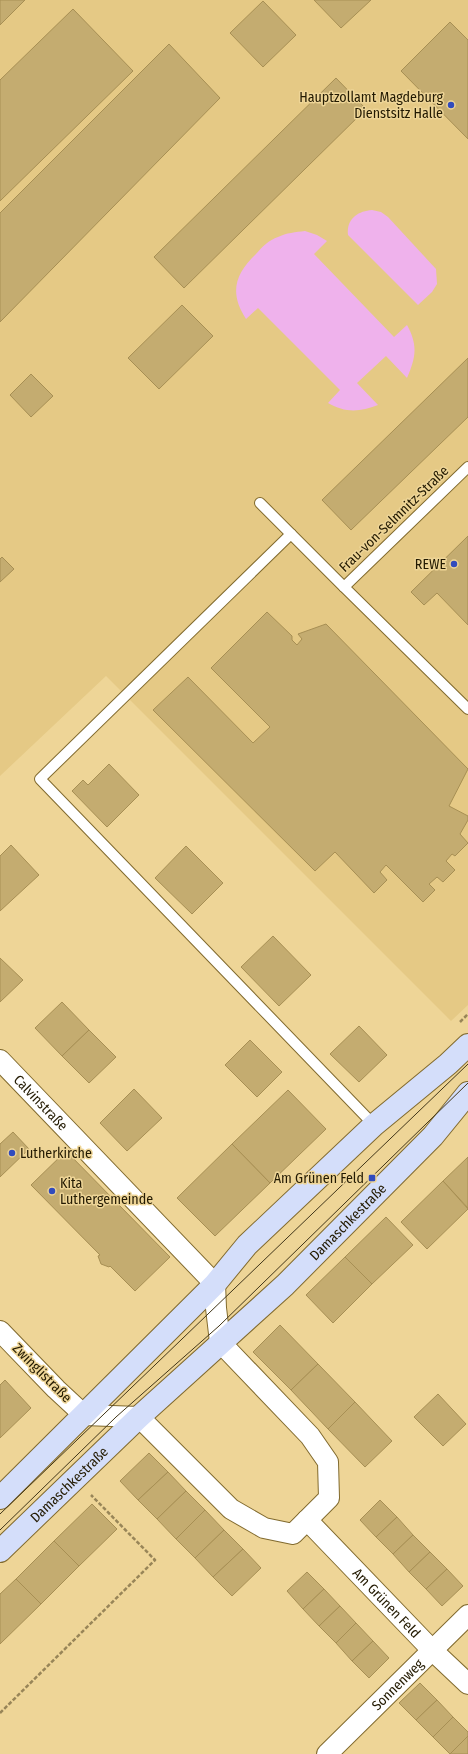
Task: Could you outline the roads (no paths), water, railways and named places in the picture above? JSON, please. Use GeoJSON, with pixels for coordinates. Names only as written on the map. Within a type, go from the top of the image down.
{"type":"FeatureCollection","features":[{"type":"Feature","properties":{"kind":"street"},"geometry":{"type":"LineString","coordinates":[[0,1498],[215,1284],[247,1245],[374,1125],[448,1064],[468,1045]]}},
{"type":"Feature","properties":{"kind":"street","name":"Calvinstraße"},"geometry":{"type":"LineString","coordinates":[[0,1060],[215,1284]]}},
{"type":"Feature","properties":{"kind":"street","name":"Damaschkestraße"},"geometry":{"type":"LineString","coordinates":[[0,1551],[139,1417],[220,1342],[285,1285],[434,1136],[468,1093]]}},
{"type":"Feature","properties":{"kind":"street"},"geometry":{"type":"LineString","coordinates":[[84,1415],[139,1417],[231,1509],[264,1528],[293,1534],[329,1498],[328,1462],[310,1436],[220,1342],[215,1284]]}},
{"type":"Feature","properties":{"kind":"street","name":"Zwinglistraße"},"geometry":{"type":"LineString","coordinates":[[0,1330],[56,1389],[84,1415]]}},
{"type":"Feature","properties":{"kind":"street","name":"Am Grünen Feld"},"geometry":{"type":"LineString","coordinates":[[307,1520],[432,1650],[468,1684]]}},
{"type":"Feature","properties":{"kind":"street","name":"Sonnenweg"},"geometry":{"type":"LineString","coordinates":[[327,1754],[468,1615]]}},
{"type":"Feature","properties":{"kind":"lane","name":"Frau-von-Selmnitz-Straße"},"geometry":{"type":"LineString","coordinates":[[468,467],[344,587],[468,709]]}},
{"type":"Feature","properties":{"kind":"lane"},"geometry":{"type":"LineString","coordinates":[[260,503],[344,587]]}},
{"type":"Feature","properties":{"kind":"lane"},"geometry":{"type":"LineString","coordinates":[[291,534],[40,779],[374,1125]]}},
{"type":"Feature","properties":{"kind":"tram line"},"geometry":{"type":"LineString","coordinates":[[0,1514],[468,1064]]}},
{"type":"Feature","properties":{"kind":"tram line"},"geometry":{"type":"LineString","coordinates":[[0,1530],[116,1417],[219,1326],[468,1083]]}},
{"type":"Feature","properties":{"kind":"place","name":"Hauptzollamt Magdeburg Dienstsitz Halle"},"geometry":{"type":"Point","coordinates":[451,105]}},
{"type":"Feature","properties":{"kind":"place","name":"REWE"},"geometry":{"type":"Point","coordinates":[454,564]}},
{"type":"Feature","properties":{"kind":"place","name":"Lutherkirche"},"geometry":{"type":"Point","coordinates":[12,1153]}},
{"type":"Feature","properties":{"kind":"place","name":"Am Grünen Feld"},"geometry":{"type":"Point","coordinates":[372,1178]}},
{"type":"Feature","properties":{"kind":"place","name":"Kita Luthergemeinde"},"geometry":{"type":"Point","coordinates":[52,1191]}}]}
